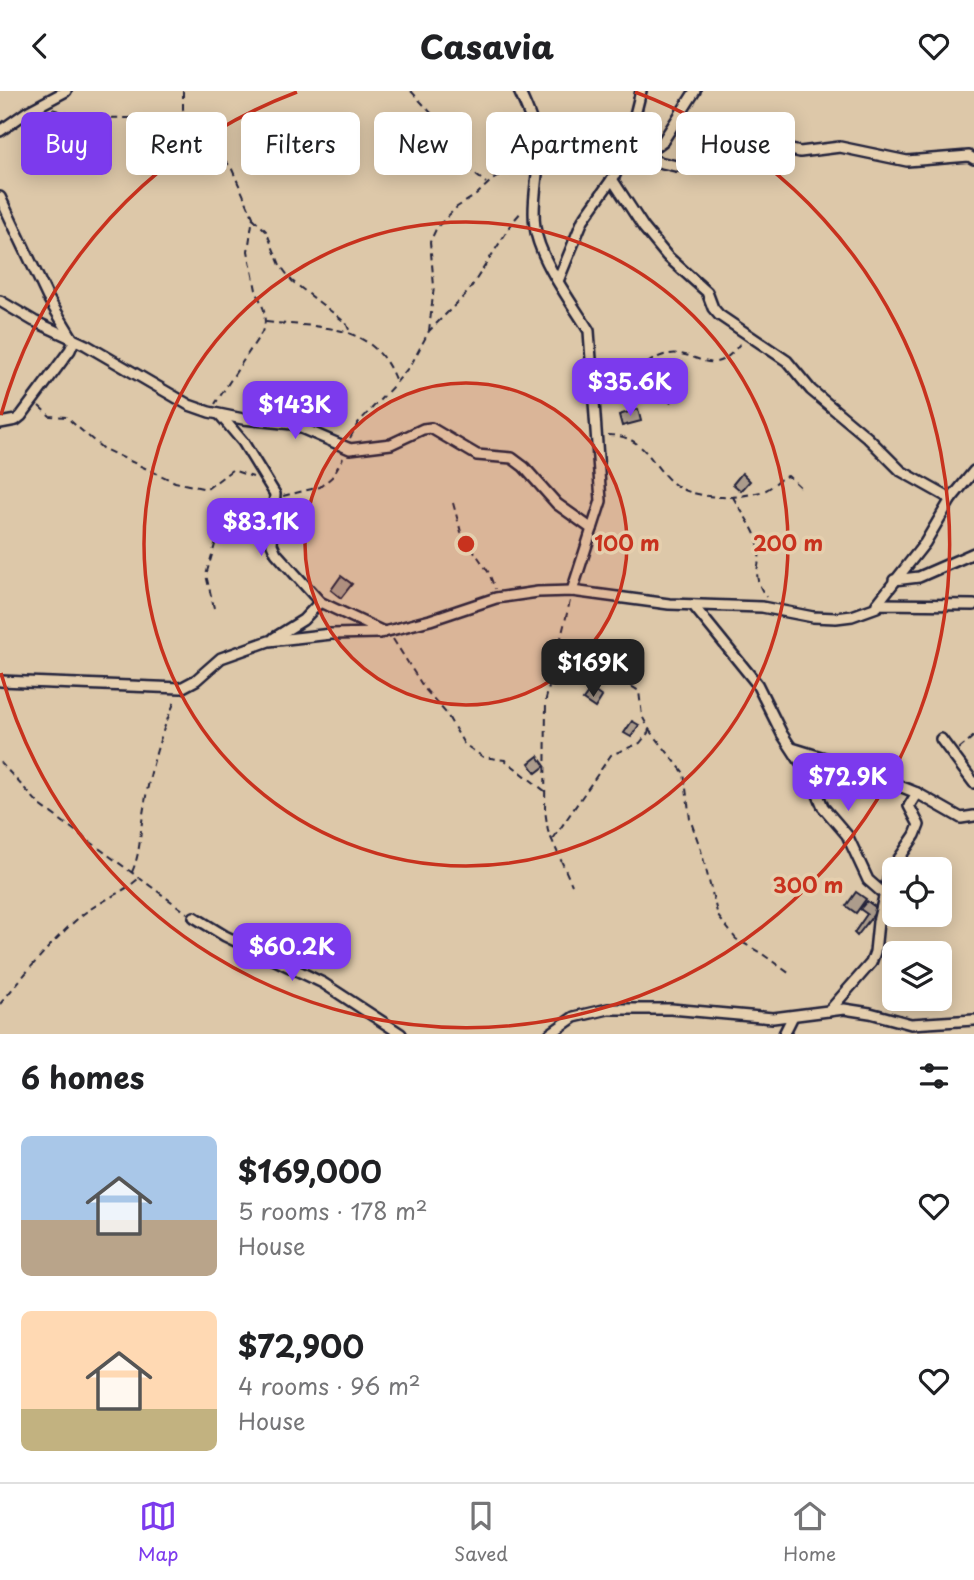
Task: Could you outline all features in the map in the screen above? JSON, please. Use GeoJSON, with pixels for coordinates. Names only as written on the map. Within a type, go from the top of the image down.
{"type":"FeatureCollection","features":[{"type":"Feature","properties":{"kind":"street"},"geometry":{"type":"LineString","coordinates":[[0,131],[27,112],[66,91]]}},
{"type":"Feature","properties":{"kind":"street"},"geometry":{"type":"LineString","coordinates":[[519,91],[528,112]]}},
{"type":"Feature","properties":{"kind":"street"},"geometry":{"type":"LineString","coordinates":[[636,112],[641,91]]}},
{"type":"Feature","properties":{"kind":"street"},"geometry":{"type":"LineString","coordinates":[[662,142],[695,91]]}},
{"type":"Feature","properties":{"kind":"street"},"geometry":{"type":"LineString","coordinates":[[662,163],[690,165],[709,157],[772,155],[840,147],[907,161],[968,156],[974,159]]}},
{"type":"Feature","properties":{"kind":"street"},"geometry":{"type":"LineString","coordinates":[[536,175],[534,198],[537,238],[558,281],[590,331],[601,501],[572,591]]}},
{"type":"Feature","properties":{"kind":"street"},"geometry":{"type":"LineString","coordinates":[[558,281],[583,220],[614,175]]}},
{"type":"Feature","properties":{"kind":"street"},"geometry":{"type":"LineString","coordinates":[[612,179],[644,228],[667,256],[707,292],[713,309],[787,361],[811,390],[867,436],[901,471],[951,499]]}},
{"type":"Feature","properties":{"kind":"street"},"geometry":{"type":"LineString","coordinates":[[0,197],[48,298],[74,341]]}},
{"type":"Feature","properties":{"kind":"street"},"geometry":{"type":"LineString","coordinates":[[0,301],[86,345],[189,405],[221,416],[292,423],[347,449],[391,444],[431,428],[477,455],[512,458],[524,467],[557,504],[592,529]]}},
{"type":"Feature","properties":{"kind":"street"},"geometry":{"type":"LineString","coordinates":[[0,423],[16,419],[33,400],[74,341]]}},
{"type":"Feature","properties":{"kind":"street"},"geometry":{"type":"LineString","coordinates":[[221,416],[243,442],[275,498],[273,549],[320,601],[387,632]]}},
{"type":"Feature","properties":{"kind":"street"},"geometry":{"type":"LineString","coordinates":[[269,641],[318,635],[387,632],[496,598],[538,592],[572,591],[617,599],[778,609],[813,617],[852,616],[877,607],[894,580],[925,543],[951,499],[974,471]]}},
{"type":"Feature","properties":{"kind":"street"},"geometry":{"type":"LineString","coordinates":[[894,580],[919,577],[974,553]]}},
{"type":"Feature","properties":{"kind":"street"},"geometry":{"type":"LineString","coordinates":[[0,681],[181,688],[196,680],[216,661],[269,641],[303,619],[320,601]]}},
{"type":"Feature","properties":{"kind":"street"},"geometry":{"type":"LineString","coordinates":[[877,604],[974,605]]}},
{"type":"Feature","properties":{"kind":"street"},"geometry":{"type":"LineString","coordinates":[[693,605],[757,684],[782,734],[812,780],[822,807],[847,835],[868,880],[882,892]]}},
{"type":"Feature","properties":{"kind":"street"},"geometry":{"type":"LineString","coordinates":[[940,739],[974,783]]}},
{"type":"Feature","properties":{"kind":"street"},"geometry":{"type":"LineString","coordinates":[[792,747],[847,765],[917,793],[961,818],[974,817]]}},
{"type":"Feature","properties":{"kind":"street"},"geometry":{"type":"LineString","coordinates":[[900,857],[919,825],[913,819],[909,806],[917,793]]}},
{"type":"Feature","properties":{"kind":"street"},"geometry":{"type":"LineString","coordinates":[[829,1011],[871,963],[876,952],[882,903]]}},
{"type":"Feature","properties":{"kind":"street"},"geometry":{"type":"LineString","coordinates":[[194,917],[225,936],[323,983],[401,1034]]}},
{"type":"Feature","properties":{"kind":"street"},"geometry":{"type":"LineString","coordinates":[[550,1034],[574,1017],[608,1009],[671,1009],[760,1018],[856,1010],[911,1024],[974,1020]]}},
{"type":"Feature","properties":{"kind":"street"},"geometry":{"type":"LineString","coordinates":[[784,1034],[793,1016]]}},
{"type":"Feature","properties":{"kind":"path"},"geometry":{"type":"LineString","coordinates":[[183,91],[184,112]]}},
{"type":"Feature","properties":{"kind":"path"},"geometry":{"type":"LineString","coordinates":[[411,91],[432,114],[443,143],[451,155],[488,184]]}},
{"type":"Feature","properties":{"kind":"path"},"geometry":{"type":"LineString","coordinates":[[41,105],[75,116],[126,119]]}},
{"type":"Feature","properties":{"kind":"path"},"geometry":{"type":"LineString","coordinates":[[227,163],[253,217],[266,231],[280,265],[292,281],[346,323],[351,334]]}},
{"type":"Feature","properties":{"kind":"path"},"geometry":{"type":"LineString","coordinates":[[429,331],[434,286],[430,242],[437,227],[502,175]]}},
{"type":"Feature","properties":{"kind":"path"},"geometry":{"type":"LineString","coordinates":[[214,608],[206,575],[217,538],[225,526],[244,518],[275,498],[320,487],[332,477],[358,423],[412,363],[429,331],[468,292],[514,219],[534,198]]}},
{"type":"Feature","properties":{"kind":"path"},"geometry":{"type":"LineString","coordinates":[[209,412],[262,331],[265,322],[248,251],[253,217]]}},
{"type":"Feature","properties":{"kind":"path"},"geometry":{"type":"LineString","coordinates":[[265,322],[313,325],[368,341],[391,368],[396,383]]}},
{"type":"Feature","properties":{"kind":"path"},"geometry":{"type":"LineString","coordinates":[[594,389],[642,367],[653,358],[676,353],[712,363],[722,361],[734,352],[748,334]]}},
{"type":"Feature","properties":{"kind":"path"},"geometry":{"type":"LineString","coordinates":[[33,400],[45,413],[65,417],[102,448],[176,482],[207,489],[232,470],[266,480]]}},
{"type":"Feature","properties":{"kind":"path"},"geometry":{"type":"LineString","coordinates":[[596,437],[610,435],[640,445],[680,488],[708,495],[732,496],[766,490],[779,478],[788,475],[802,489]]}},
{"type":"Feature","properties":{"kind":"path"},"geometry":{"type":"LineString","coordinates":[[732,496],[756,535],[760,554],[756,570],[759,585],[778,609]]}},
{"type":"Feature","properties":{"kind":"path"},"geometry":{"type":"LineString","coordinates":[[453,503],[461,532],[489,573],[496,598]]}},
{"type":"Feature","properties":{"kind":"path"},"geometry":{"type":"LineString","coordinates":[[572,591],[546,699],[545,810],[552,841],[572,885]]}},
{"type":"Feature","properties":{"kind":"path"},"geometry":{"type":"LineString","coordinates":[[387,632],[424,688],[446,713],[464,744],[483,757],[505,760],[546,792]]}},
{"type":"Feature","properties":{"kind":"path"},"geometry":{"type":"LineString","coordinates":[[561,643],[639,691],[642,716],[649,729],[684,773],[690,819],[718,916],[736,939],[790,974]]}},
{"type":"Feature","properties":{"kind":"path"},"geometry":{"type":"LineString","coordinates":[[132,874],[139,857],[152,765],[165,724],[181,688]]}},
{"type":"Feature","properties":{"kind":"path"},"geometry":{"type":"LineString","coordinates":[[552,841],[611,755],[640,743],[649,733],[649,729]]}},
{"type":"Feature","properties":{"kind":"path"},"geometry":{"type":"LineString","coordinates":[[952,753],[974,736]]}},
{"type":"Feature","properties":{"kind":"path"},"geometry":{"type":"LineString","coordinates":[[0,762],[40,805],[138,879],[194,917]]}},
{"type":"Feature","properties":{"kind":"path"},"geometry":{"type":"LineString","coordinates":[[0,1004],[47,948],[73,922],[138,879]]}},
{"type":"Feature","properties":{"kind":"building"},"geometry":{"type":"Polygon","coordinates":[[[677,386],[682,394],[670,402],[665,395],[677,386]]]}},
{"type":"Feature","properties":{"kind":"building"},"geometry":{"type":"Polygon","coordinates":[[[638,409],[641,421],[622,426],[619,415],[638,409]]]}},
{"type":"Feature","properties":{"kind":"building"},"geometry":{"type":"Polygon","coordinates":[[[742,473],[750,481],[741,491],[733,484],[742,473]]]}},
{"type":"Feature","properties":{"kind":"building"},"geometry":{"type":"Polygon","coordinates":[[[341,576],[352,584],[341,598],[331,590],[341,576]]]}},
{"type":"Feature","properties":{"kind":"building"},"geometry":{"type":"Polygon","coordinates":[[[591,689],[602,697],[595,708],[583,700],[591,689]]]}},
{"type":"Feature","properties":{"kind":"building"},"geometry":{"type":"Polygon","coordinates":[[[632,721],[639,725],[631,737],[624,733],[632,721]]]}},
{"type":"Feature","properties":{"kind":"building"},"geometry":{"type":"Polygon","coordinates":[[[538,756],[545,766],[536,773],[529,763],[538,756]]]}},
{"type":"Feature","properties":{"kind":"building"},"geometry":{"type":"Polygon","coordinates":[[[856,892],[866,899],[856,913],[846,906],[856,892]]]}},
{"type":"Feature","properties":{"kind":"building"},"geometry":{"type":"Polygon","coordinates":[[[867,901],[878,909],[857,936],[854,933],[867,914],[860,909],[867,901]]]}}]}
